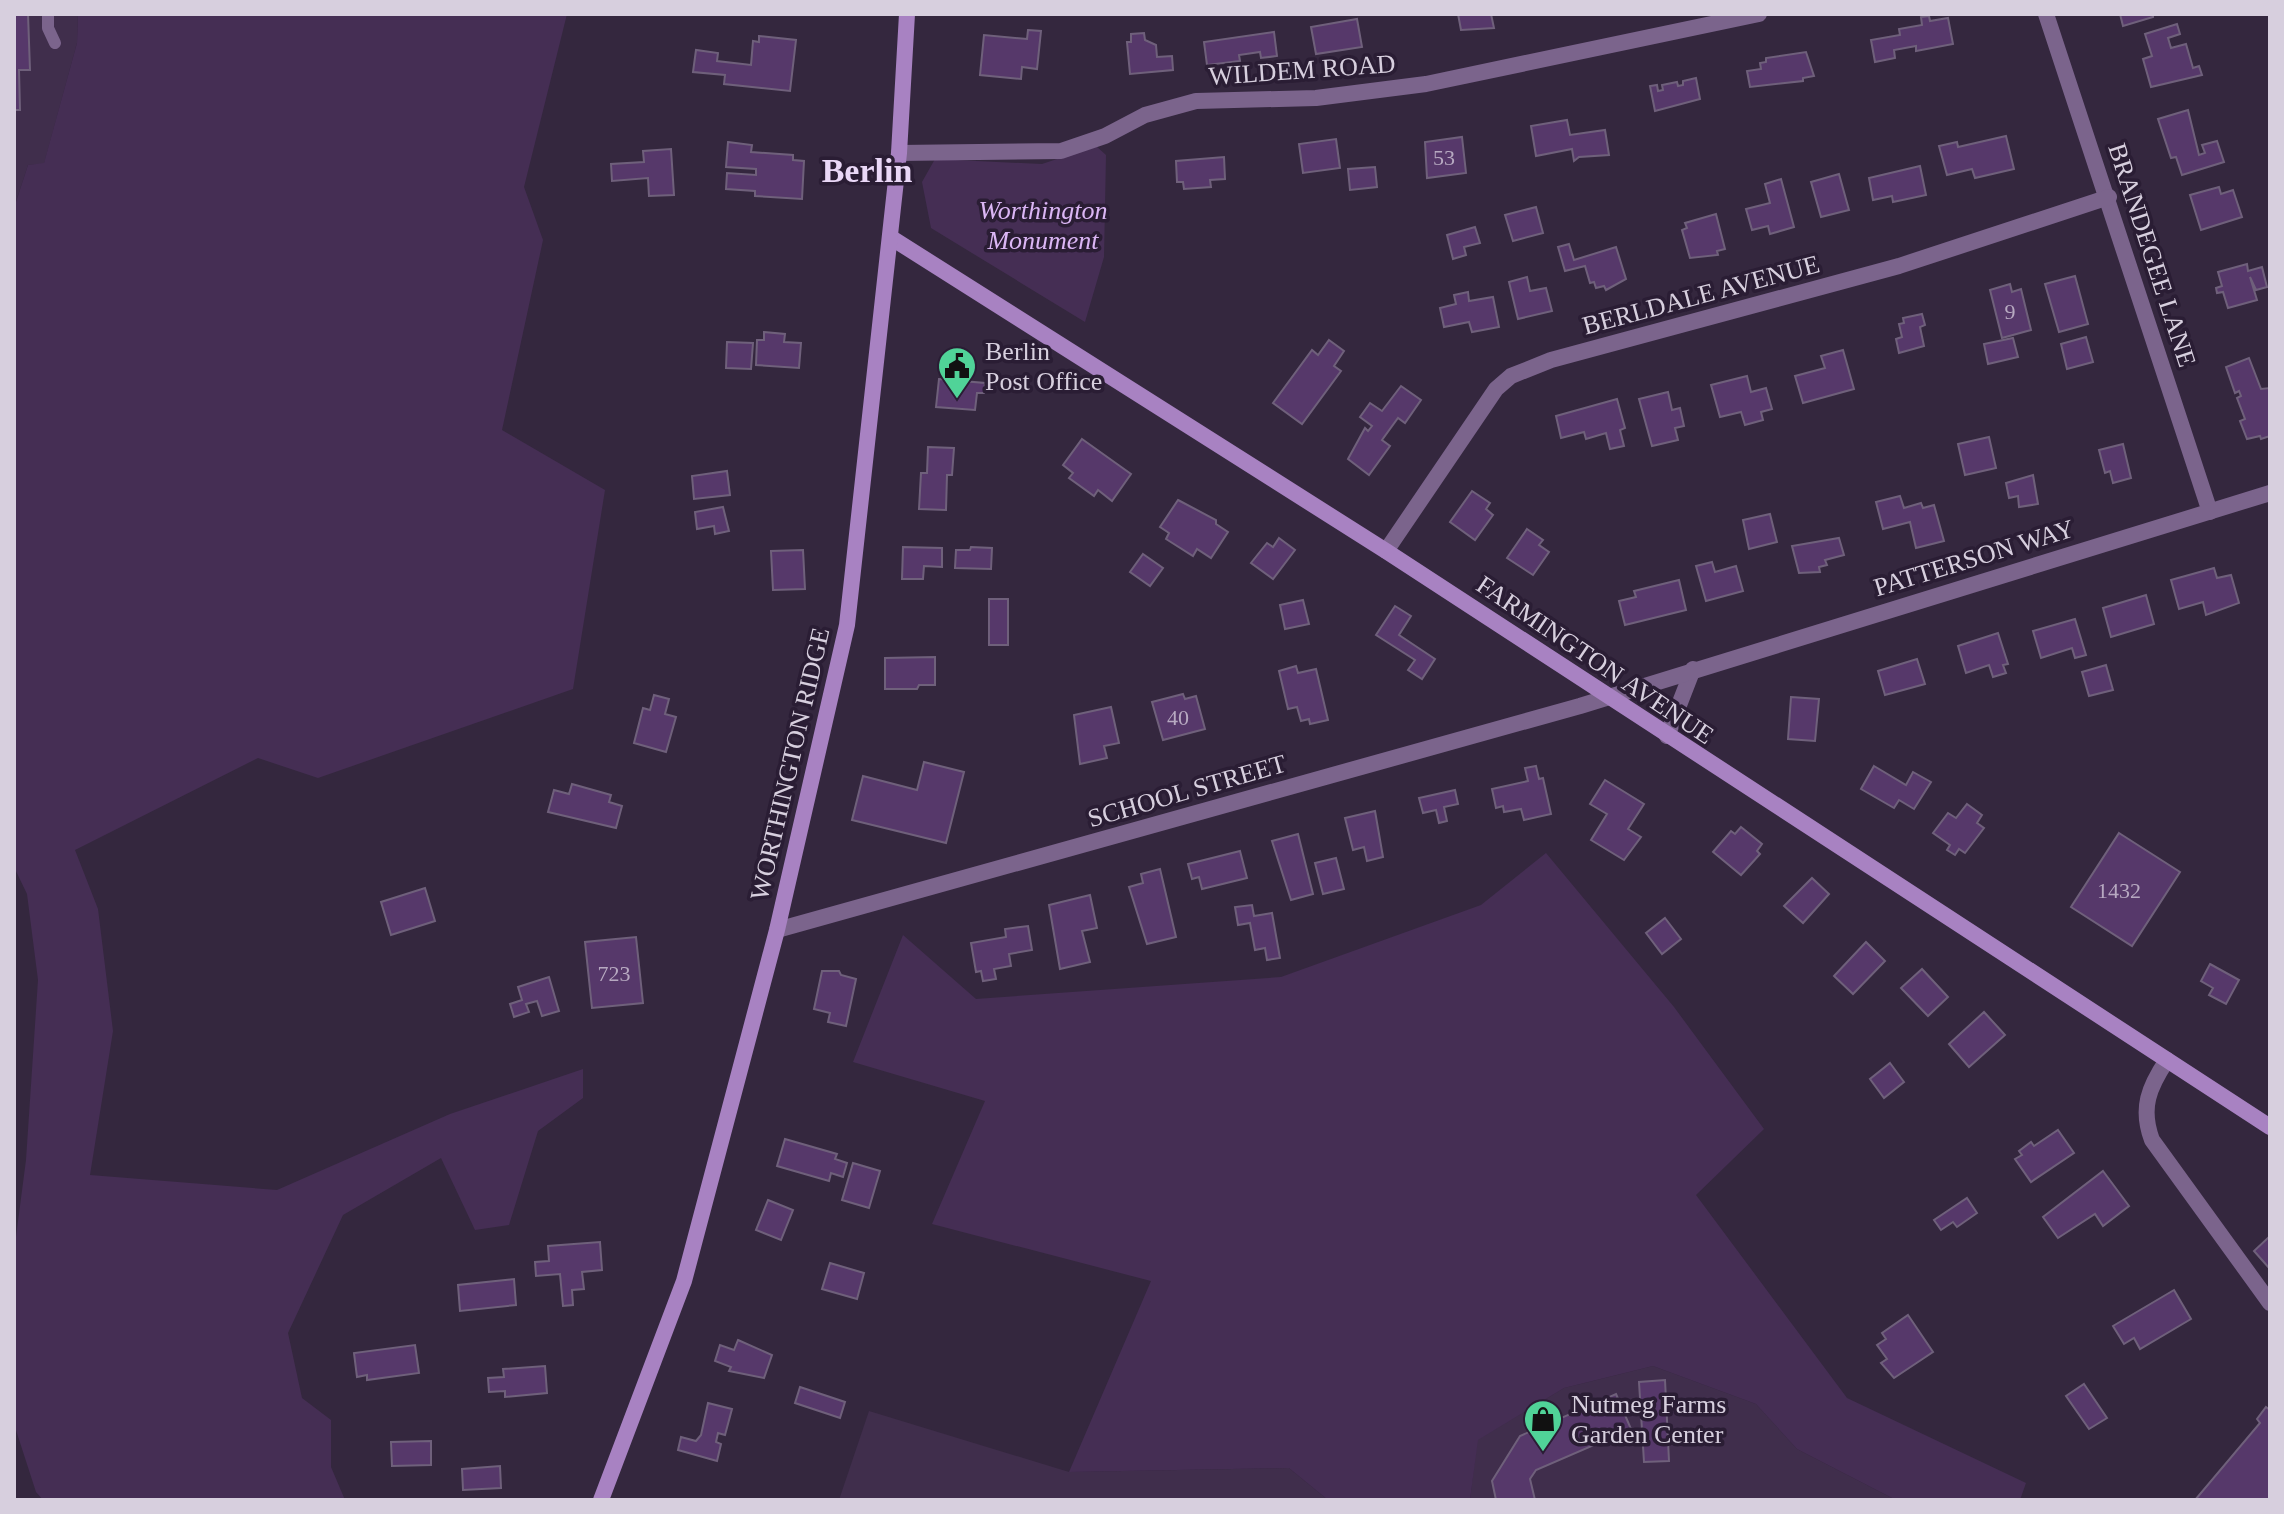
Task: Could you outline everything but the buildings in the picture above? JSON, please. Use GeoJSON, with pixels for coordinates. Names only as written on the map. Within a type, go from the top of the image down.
{"type":"FeatureCollection","features":[{"type":"Feature","properties":{"kind":"street","name":"WORTHINGTON RIDGE"},"geometry":{"type":"LineString","coordinates":[[601,1500],[684,1281],[777,930],[847,625],[899,153],[907,14]]}},
{"type":"Feature","properties":{"kind":"street","name":"WILDEM ROAD"},"geometry":{"type":"LineString","coordinates":[[899,153],[1061,151],[1105,136],[1145,115],[1196,101],[1316,98],[1426,84],[1759,14]]}},
{"type":"Feature","properties":{"kind":"street","name":"BRANDEGEE LANE"},"geometry":{"type":"LineString","coordinates":[[2046,14],[2109,197],[2210,512]]}},
{"type":"Feature","properties":{"kind":"street","name":"BERLDALE AVENUE"},"geometry":{"type":"LineString","coordinates":[[1386,551],[1484,405],[1511,376],[1551,360],[1899,266],[2109,197]]}},
{"type":"Feature","properties":{"kind":"street","name":"FARMINGTON AVENUE"},"geometry":{"type":"LineString","coordinates":[[890,237],[1386,551],[2270,1127]]}},
{"type":"Feature","properties":{"kind":"street","name":"PATTERSON WAY"},"geometry":{"type":"LineString","coordinates":[[1609,695],[2270,493]]}},
{"type":"Feature","properties":{"kind":"street"},"geometry":{"type":"LineString","coordinates":[[1667,736],[1693,669]]}},
{"type":"Feature","properties":{"kind":"street","name":"SCHOOL STREET"},"geometry":{"type":"LineString","coordinates":[[777,930],[1609,695]]}},
{"type":"Feature","properties":{"kind":"street"},"geometry":{"type":"LineString","coordinates":[[2167,1060],[2145,1101],[2146,1122],[2152,1140],[2270,1303]]}},
{"type":"Feature","properties":{"kind":"lane"},"geometry":{"type":"LineString","coordinates":[[48,14],[48,28],[55,43]]}},
{"type":"Feature","properties":{"kind":"shaded area"},"geometry":{"type":"Polygon","coordinates":[[[14,14],[78,14],[77,43],[44,164],[28,165],[14,208],[14,14]]]}},
{"type":"Feature","properties":{"kind":"shaded area"},"geometry":{"type":"Polygon","coordinates":[[[1653,1366],[1756,1404],[1797,1449],[1896,1500],[1470,1500],[1477,1440],[1564,1388],[1653,1366]]]}},
{"type":"Feature","properties":{"kind":"shaded area"},"geometry":{"type":"Polygon","coordinates":[[[869,1411],[1069,1472],[1289,1468],[1328,1500],[839,1500],[869,1411]]]}},
{"type":"Feature","properties":{"kind":"green space"},"geometry":{"type":"Polygon","coordinates":[[[78,14],[567,14],[524,187],[543,240],[502,430],[605,490],[573,689],[318,778],[258,758],[75,850],[98,909],[113,1031],[90,1175],[277,1190],[450,1114],[583,1069],[583,1098],[538,1131],[509,1225],[475,1230],[441,1158],[343,1215],[288,1333],[302,1398],[331,1420],[331,1467],[345,1500],[43,1500],[36,1492],[14,1424],[14,1252],[26,1160],[38,980],[27,894],[14,867],[14,208],[28,165],[44,163],[77,43],[78,14]]]}},
{"type":"Feature","properties":{"kind":"green space","name":"Worthington Monument"},"geometry":{"type":"Polygon","coordinates":[[[1096,146],[1106,155],[1104,257],[1085,322],[931,228],[922,182],[935,159],[1042,164],[1096,146]]]}},
{"type":"Feature","properties":{"kind":"green space"},"geometry":{"type":"Polygon","coordinates":[[[1546,853],[1674,1007],[1764,1129],[1696,1195],[1847,1398],[2026,1483],[2020,1500],[1896,1500],[1797,1449],[1756,1404],[1653,1366],[1564,1388],[1478,1440],[1470,1500],[1328,1500],[1289,1468],[1069,1472],[1151,1281],[932,1224],[985,1101],[853,1062],[903,935],[976,999],[1281,977],[1481,905],[1546,853]]]}},
{"type":"Feature","properties":{"kind":"place","name":"Berlin Post Office"},"geometry":{"type":"Point","coordinates":[957,400]}},
{"type":"Feature","properties":{"kind":"place","name":"Nutmeg Farms Garden Center"},"geometry":{"type":"Point","coordinates":[1543,1453]}},
{"type":"Feature","properties":{"kind":"district","name":"Berlin"},"geometry":{"type":"Point","coordinates":[867,170]}}]}
